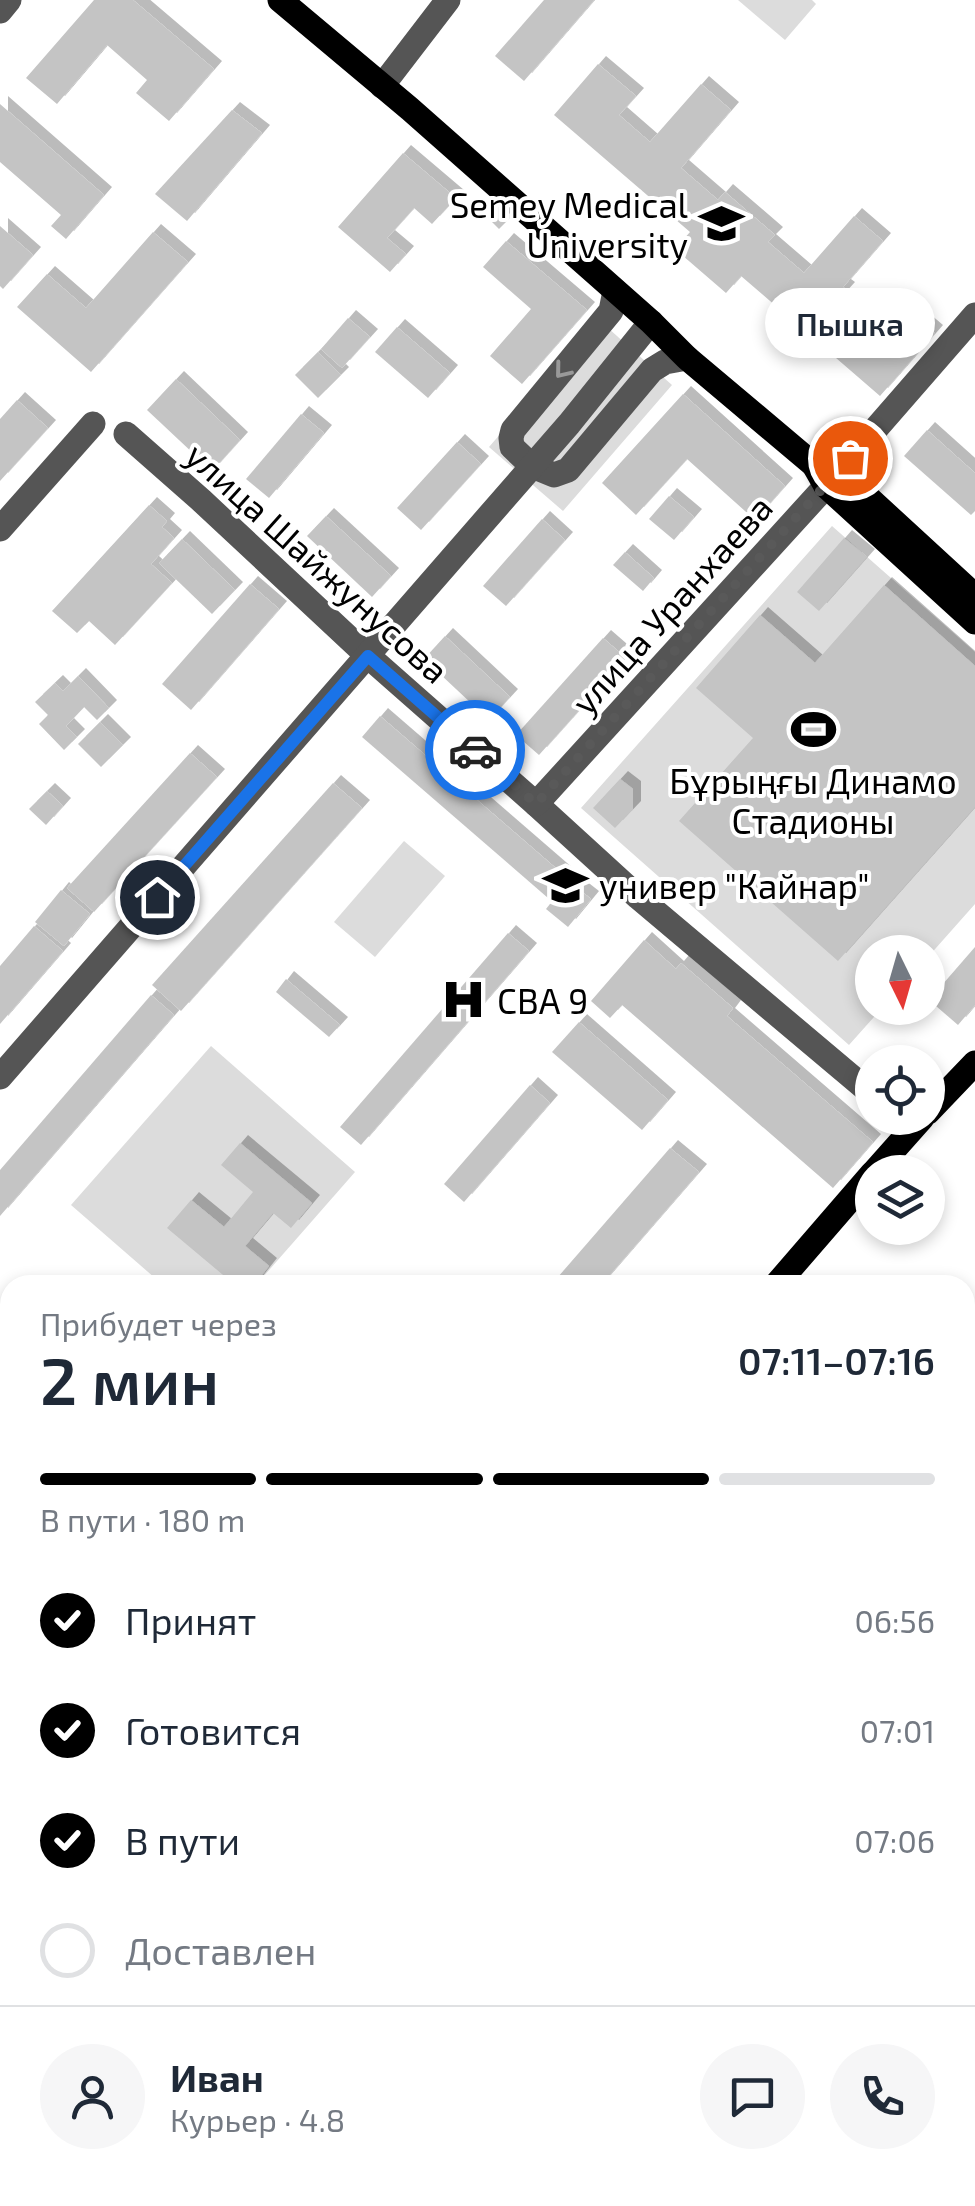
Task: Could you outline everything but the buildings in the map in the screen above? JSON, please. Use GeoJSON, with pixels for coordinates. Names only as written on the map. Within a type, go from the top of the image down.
{"type":"FeatureCollection","features":[{"type":"Feature","properties":{"kind":"main road"},"geometry":{"type":"LineString","coordinates":[[280,0],[410,108],[688,358],[975,596]]}},
{"type":"Feature","properties":{"kind":"main road"},"geometry":{"type":"LineString","coordinates":[[826,474],[975,622]]}},
{"type":"Feature","properties":{"kind":"main road"},"geometry":{"type":"LineString","coordinates":[[945,1091],[975,1063]]}},
{"type":"Feature","properties":{"kind":"main road"},"geometry":{"type":"LineString","coordinates":[[887,1155],[903,1135]]}},
{"type":"Feature","properties":{"kind":"main road"},"geometry":{"type":"LineString","coordinates":[[785,1275],[855,1194]]}},
{"type":"Feature","properties":{"kind":"street"},"geometry":{"type":"LineString","coordinates":[[0,11],[9,0]]}},
{"type":"Feature","properties":{"kind":"street"},"geometry":{"type":"LineString","coordinates":[[382,86],[448,0]]}},
{"type":"Feature","properties":{"kind":"street"},"geometry":{"type":"LineString","coordinates":[[614,291],[611,311],[513,430],[512,447],[532,466],[554,474],[568,470],[652,370],[665,362],[688,358]]}},
{"type":"Feature","properties":{"kind":"street","name":"улица Уранхаева"},"geometry":{"type":"LineString","coordinates":[[536,804],[826,474],[975,315]]}},
{"type":"Feature","properties":{"kind":"street"},"geometry":{"type":"LineString","coordinates":[[0,1077],[532,466],[651,322]]}},
{"type":"Feature","properties":{"kind":"street"},"geometry":{"type":"LineString","coordinates":[[0,530],[92,424]]}},
{"type":"Feature","properties":{"kind":"street","name":"улица Шайжунусова"},"geometry":{"type":"LineString","coordinates":[[126,434],[638,898],[855,1080]]}},
{"type":"Feature","properties":{"kind":"shaded area"},"geometry":{"type":"Polygon","coordinates":[[[738,0],[812,0],[816,4],[785,40],[738,0]]]}},
{"type":"Feature","properties":{"kind":"shaded area"},"geometry":{"type":"Polygon","coordinates":[[[599,320],[672,385],[563,511],[489,447],[599,320]]]}},
{"type":"Feature","properties":{"kind":"shaded area","name":"Бұрыңғы Динамо Стадионы"},"geometry":{"type":"Polygon","coordinates":[[[832,526],[975,652],[975,904],[945,938],[855,935],[855,1025],[867,1025],[849,1045],[581,808],[832,526]]]}},
{"type":"Feature","properties":{"kind":"shaded area"},"geometry":{"type":"Polygon","coordinates":[[[404,841],[445,876],[375,957],[334,922],[404,841]]]}},
{"type":"Feature","properties":{"kind":"shaded area"},"geometry":{"type":"Polygon","coordinates":[[[211,1046],[355,1172],[265,1275],[152,1275],[71,1205],[211,1046]]]}},
{"type":"Feature","properties":{"kind":"way so far"},"geometry":{"type":"LineString","coordinates":[[475,750],[536,804],[850,458]]}},
{"type":"Feature","properties":{"kind":"place","name":"Semey Medical University"},"geometry":{"type":"Point","coordinates":[721,224]}},
{"type":"Feature","properties":{"kind":"place","name":"Пышка"},"geometry":{"type":"Point","coordinates":[850,458]}},
{"type":"Feature","properties":{"kind":"place","name":"Бұрыңғы Динамо Стадионы"},"geometry":{"type":"Point","coordinates":[813,730]}},
{"type":"Feature","properties":{"kind":"place","name":"универ \"Кайнар\""},"geometry":{"type":"Point","coordinates":[566,885]}},
{"type":"Feature","properties":{"kind":"place","name":"СВА 9"},"geometry":{"type":"Point","coordinates":[464,1000]}},
{"type":"Feature","properties":{"kind":"route"},"geometry":{"type":"LineString","coordinates":[[157,897],[368,656],[475,750]]}}]}
